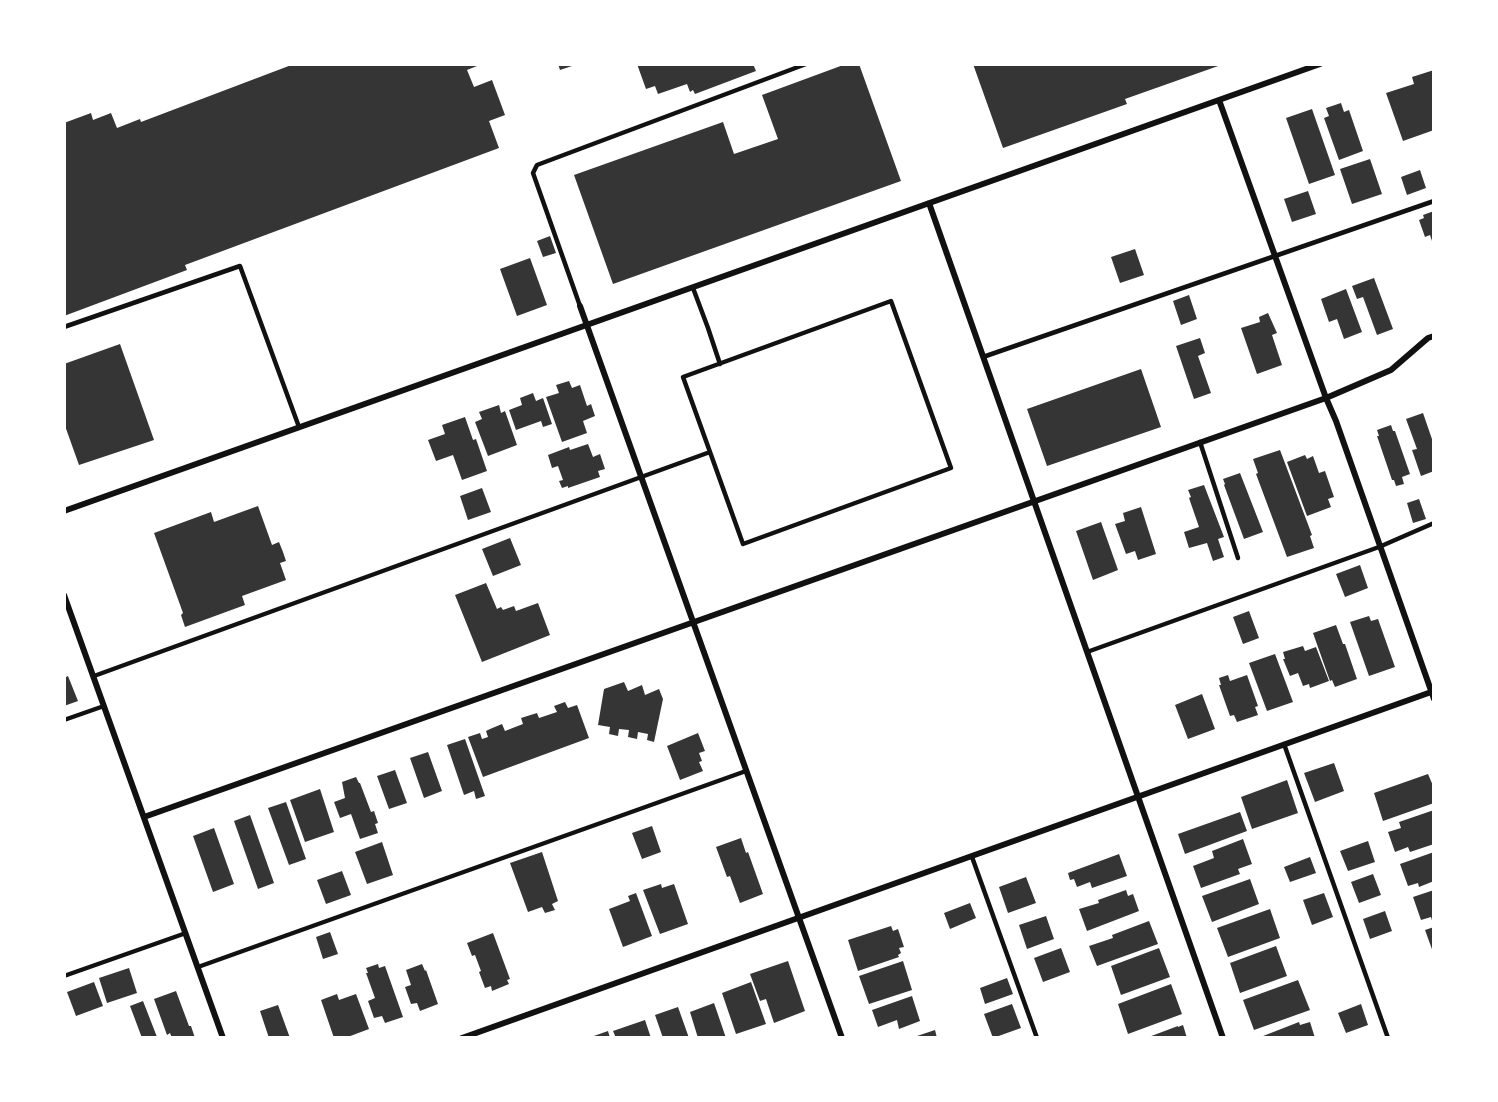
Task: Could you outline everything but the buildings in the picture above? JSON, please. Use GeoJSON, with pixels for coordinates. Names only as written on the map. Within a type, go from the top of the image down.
{"type":"FeatureCollection","features":[{"type":"Feature","properties":{"kind":"street"},"geometry":{"type":"LineString","coordinates":[[64,511],[1320,64]]}},
{"type":"Feature","properties":{"kind":"street"},"geometry":{"type":"LineString","coordinates":[[462,1038],[1284,744],[1433,694],[1219,100]]}},
{"type":"Feature","properties":{"kind":"street"},"geometry":{"type":"LineString","coordinates":[[929,203],[1223,1038]]}},
{"type":"Feature","properties":{"kind":"street"},"geometry":{"type":"LineString","coordinates":[[580,306],[842,1038]]}},
{"type":"Feature","properties":{"kind":"street"},"geometry":{"type":"LineString","coordinates":[[144,817],[1326,398],[1391,370],[1428,338],[1434,336]]}},
{"type":"Feature","properties":{"kind":"street"},"geometry":{"type":"LineString","coordinates":[[64,595],[224,1038]]}},
{"type":"Feature","properties":{"kind":"lane"},"geometry":{"type":"LineString","coordinates":[[580,306],[533,173],[537,165],[806,64]]}},
{"type":"Feature","properties":{"kind":"lane"},"geometry":{"type":"LineString","coordinates":[[983,357],[1434,201]]}},
{"type":"Feature","properties":{"kind":"lane"},"geometry":{"type":"LineString","coordinates":[[64,327],[240,266],[299,428]]}},
{"type":"Feature","properties":{"kind":"lane"},"geometry":{"type":"LineString","coordinates":[[693,288],[720,364]]}},
{"type":"Feature","properties":{"kind":"lane"},"geometry":{"type":"LineString","coordinates":[[891,302],[951,468],[743,544],[710,452],[683,377],[891,302]]}},
{"type":"Feature","properties":{"kind":"lane"},"geometry":{"type":"LineString","coordinates":[[1200,442],[1239,558]]}},
{"type":"Feature","properties":{"kind":"lane"},"geometry":{"type":"LineString","coordinates":[[94,676],[710,452]]}},
{"type":"Feature","properties":{"kind":"lane"},"geometry":{"type":"LineString","coordinates":[[1087,652],[1379,547],[1434,523]]}},
{"type":"Feature","properties":{"kind":"lane"},"geometry":{"type":"LineString","coordinates":[[64,720],[104,706]]}},
{"type":"Feature","properties":{"kind":"lane"},"geometry":{"type":"LineString","coordinates":[[1284,744],[1389,1038]]}},
{"type":"Feature","properties":{"kind":"lane"},"geometry":{"type":"LineString","coordinates":[[198,967],[746,771]]}},
{"type":"Feature","properties":{"kind":"lane"},"geometry":{"type":"LineString","coordinates":[[972,857],[1037,1038]]}},
{"type":"Feature","properties":{"kind":"lane"},"geometry":{"type":"LineString","coordinates":[[64,976],[186,933]]}}]}
